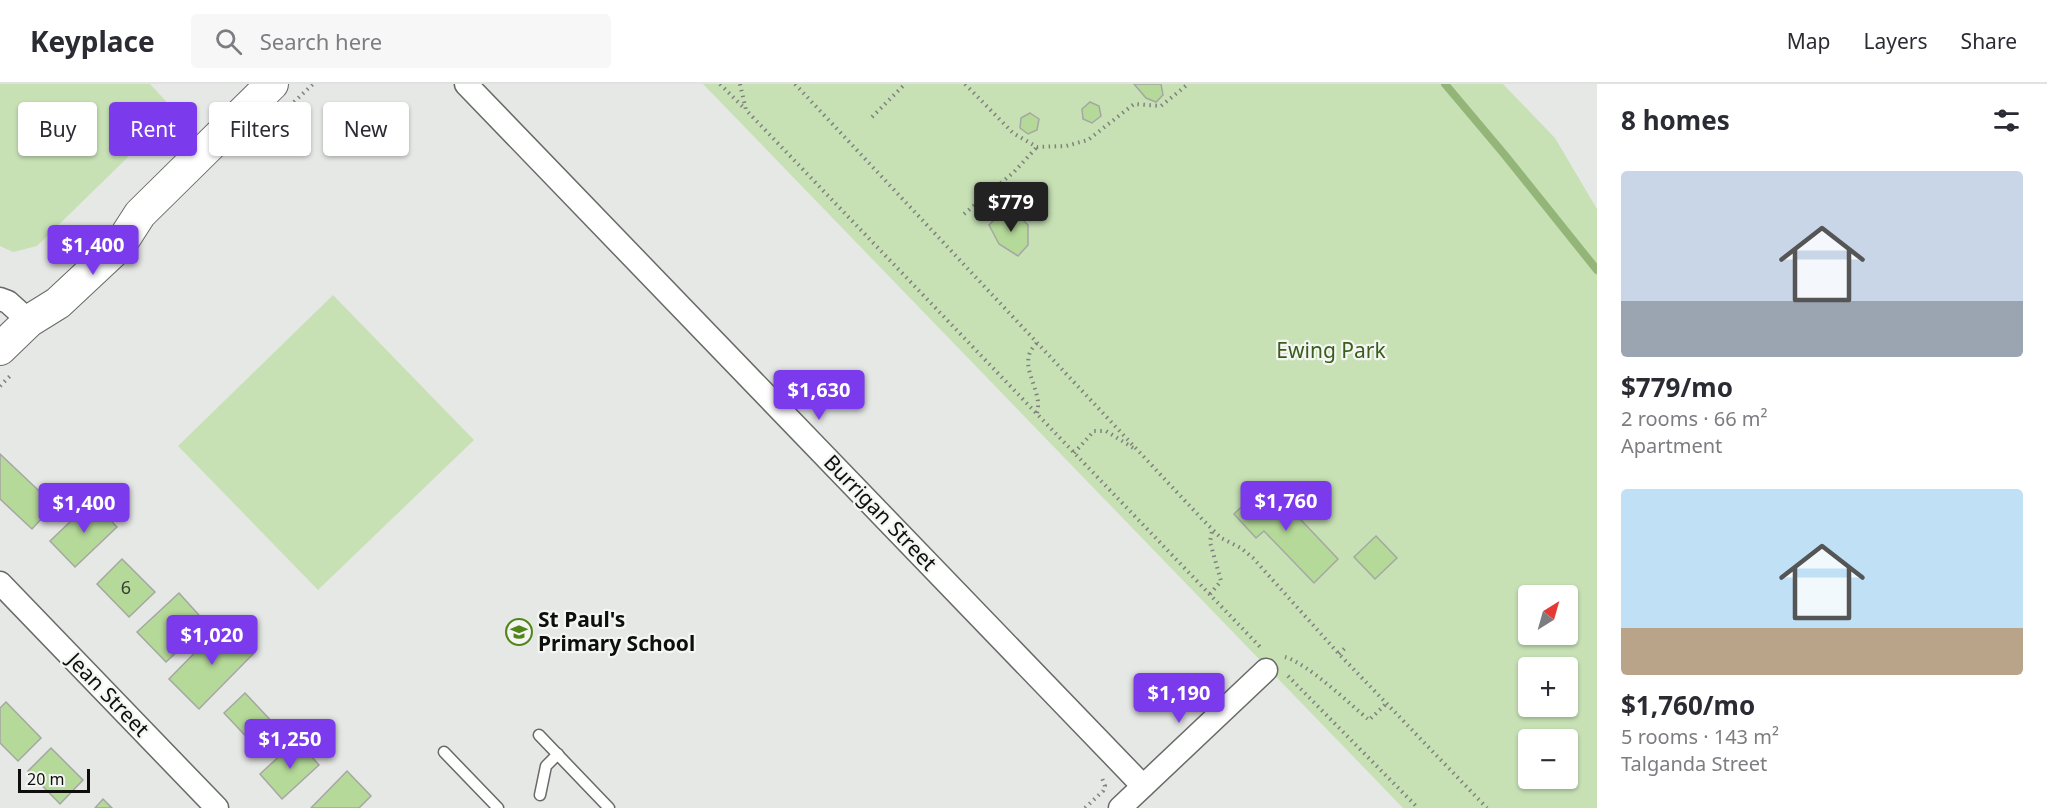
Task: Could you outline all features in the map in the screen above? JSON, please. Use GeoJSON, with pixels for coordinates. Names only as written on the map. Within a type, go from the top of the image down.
{"type":"FeatureCollection","features":[{"type":"Feature","properties":{"kind":"main road"},"geometry":{"type":"LineString","coordinates":[[0,350],[29,321],[43,290],[58,274],[105,230],[140,214],[272,84]]}},
{"type":"Feature","properties":{"kind":"street","name":"Burrigan Street"},"geometry":{"type":"LineString","coordinates":[[466,84],[1143,786]]}},
{"type":"Feature","properties":{"kind":"street"},"geometry":{"type":"LineString","coordinates":[[0,299],[8,302],[29,321]]}},
{"type":"Feature","properties":{"kind":"street","name":"Jean Street"},"geometry":{"type":"LineString","coordinates":[[0,583],[217,808]]}},
{"type":"Feature","properties":{"kind":"street"},"geometry":{"type":"LineString","coordinates":[[1120,808],[1271,667]]}},
{"type":"Feature","properties":{"kind":"lane"},"geometry":{"type":"LineString","coordinates":[[539,735],[609,808]]}},
{"type":"Feature","properties":{"kind":"lane"},"geometry":{"type":"LineString","coordinates":[[444,752],[498,808]]}},
{"type":"Feature","properties":{"kind":"lane"},"geometry":{"type":"LineString","coordinates":[[540,795],[546,766],[558,754]]}},
{"type":"Feature","properties":{"kind":"path"},"geometry":{"type":"LineString","coordinates":[[720,84],[1210,594],[1271,667],[1418,808]]}},
{"type":"Feature","properties":{"kind":"path"},"geometry":{"type":"LineString","coordinates":[[740,84],[746,110]]}},
{"type":"Feature","properties":{"kind":"path"},"geometry":{"type":"LineString","coordinates":[[795,84],[1212,530],[1253,558],[1339,654],[1487,808]]}},
{"type":"Feature","properties":{"kind":"path"},"geometry":{"type":"LineString","coordinates":[[872,117],[905,84]]}},
{"type":"Feature","properties":{"kind":"path"},"geometry":{"type":"LineString","coordinates":[[965,84],[1012,133],[1037,147],[1066,146],[1088,140],[1134,104],[1161,106],[1188,84]]}},
{"type":"Feature","properties":{"kind":"path"},"geometry":{"type":"LineString","coordinates":[[964,214],[1014,172],[1037,147]]}},
{"type":"Feature","properties":{"kind":"path"},"geometry":{"type":"LineString","coordinates":[[1037,343],[1028,358],[1029,373],[1040,405],[1037,414]]}},
{"type":"Feature","properties":{"kind":"path"},"geometry":{"type":"LineString","coordinates":[[1074,453],[1094,431],[1106,431],[1138,451]]}},
{"type":"Feature","properties":{"kind":"path"},"geometry":{"type":"LineString","coordinates":[[1210,594],[1221,581],[1210,542],[1212,530]]}},
{"type":"Feature","properties":{"kind":"path"},"geometry":{"type":"LineString","coordinates":[[1339,654],[1346,647]]}},
{"type":"Feature","properties":{"kind":"path"},"geometry":{"type":"LineString","coordinates":[[1271,667],[1286,656],[1294,660],[1332,688],[1369,720],[1387,703]]}},
{"type":"Feature","properties":{"kind":"green space"},"geometry":{"type":"Polygon","coordinates":[[[0,84],[150,84],[167,102],[109,102],[109,156],[129,156],[37,246],[13,252],[0,246],[0,84]]]}},
{"type":"Feature","properties":{"kind":"green space","name":"Ewing Park"},"geometry":{"type":"Polygon","coordinates":[[[703,84],[1503,84],[1555,138],[1597,209],[1597,808],[1403,808],[703,84]]]}},
{"type":"Feature","properties":{"kind":"green space"},"geometry":{"type":"Polygon","coordinates":[[[333,295],[474,440],[318,590],[178,446],[333,295]]]}},
{"type":"Feature","properties":{"kind":"building"},"geometry":{"type":"Polygon","coordinates":[[[1134,84],[1161,84],[1163,95],[1156,102],[1146,98],[1134,84]]]}},
{"type":"Feature","properties":{"kind":"building"},"geometry":{"type":"Polygon","coordinates":[[[1090,102],[1099,106],[1101,116],[1092,123],[1083,119],[1082,109],[1090,102]]]}},
{"type":"Feature","properties":{"kind":"building"},"geometry":{"type":"Polygon","coordinates":[[[1030,113],[1039,119],[1037,130],[1028,134],[1020,128],[1021,118],[1030,113]]]}},
{"type":"Feature","properties":{"kind":"building"},"geometry":{"type":"Polygon","coordinates":[[[1036,188],[1043,196],[1039,205],[1029,207],[1022,199],[1026,189],[1036,188]]]}},
{"type":"Feature","properties":{"kind":"building"},"geometry":{"type":"Polygon","coordinates":[[[999,215],[1018,215],[1028,225],[1028,245],[1018,256],[999,244],[989,225],[999,215]]]}},
{"type":"Feature","properties":{"kind":"building"},"geometry":{"type":"Polygon","coordinates":[[[0,454],[54,505],[32,529],[0,499],[0,454]]]}},
{"type":"Feature","properties":{"kind":"building"},"geometry":{"type":"Polygon","coordinates":[[[1266,483],[1338,559],[1314,583],[1264,531],[1256,538],[1234,514],[1266,483]]]}},
{"type":"Feature","properties":{"kind":"building"},"geometry":{"type":"Polygon","coordinates":[[[92,501],[117,527],[75,567],[50,541],[92,501]]]}},
{"type":"Feature","properties":{"kind":"building"},"geometry":{"type":"Polygon","coordinates":[[[1376,536],[1397,558],[1375,579],[1354,557],[1376,536]]]}},
{"type":"Feature","properties":{"kind":"building"},"geometry":{"type":"Polygon","coordinates":[[[122,559],[155,592],[129,617],[97,584],[122,559]]]}},
{"type":"Feature","properties":{"kind":"building"},"geometry":{"type":"Polygon","coordinates":[[[179,593],[207,624],[166,662],[137,632],[179,593]]]}},
{"type":"Feature","properties":{"kind":"building"},"geometry":{"type":"Polygon","coordinates":[[[224,623],[254,653],[199,709],[169,679],[224,623]]]}},
{"type":"Feature","properties":{"kind":"building"},"geometry":{"type":"Polygon","coordinates":[[[245,693],[277,727],[256,747],[224,713],[245,693]]]}},
{"type":"Feature","properties":{"kind":"building"},"geometry":{"type":"Polygon","coordinates":[[[6,702],[41,738],[18,761],[0,743],[0,708],[6,702]]]}},
{"type":"Feature","properties":{"kind":"building"},"geometry":{"type":"Polygon","coordinates":[[[297,740],[319,765],[282,799],[260,774],[297,740]]]}},
{"type":"Feature","properties":{"kind":"building"},"geometry":{"type":"Polygon","coordinates":[[[51,748],[83,780],[60,804],[28,771],[51,748]]]}},
{"type":"Feature","properties":{"kind":"building"},"geometry":{"type":"Polygon","coordinates":[[[347,771],[371,796],[359,808],[311,808],[347,771]]]}},
{"type":"Feature","properties":{"kind":"building"},"geometry":{"type":"Polygon","coordinates":[[[103,799],[112,808],[95,808],[103,799]]]}},
{"type":"Feature","properties":{"kind":"waterway"},"geometry":{"type":"LineString","coordinates":[[1445,84],[1597,270]]}},
{"type":"Feature","properties":{"kind":"place","name":"St Paul's Primary School"},"geometry":{"type":"Point","coordinates":[519,632]}}]}
